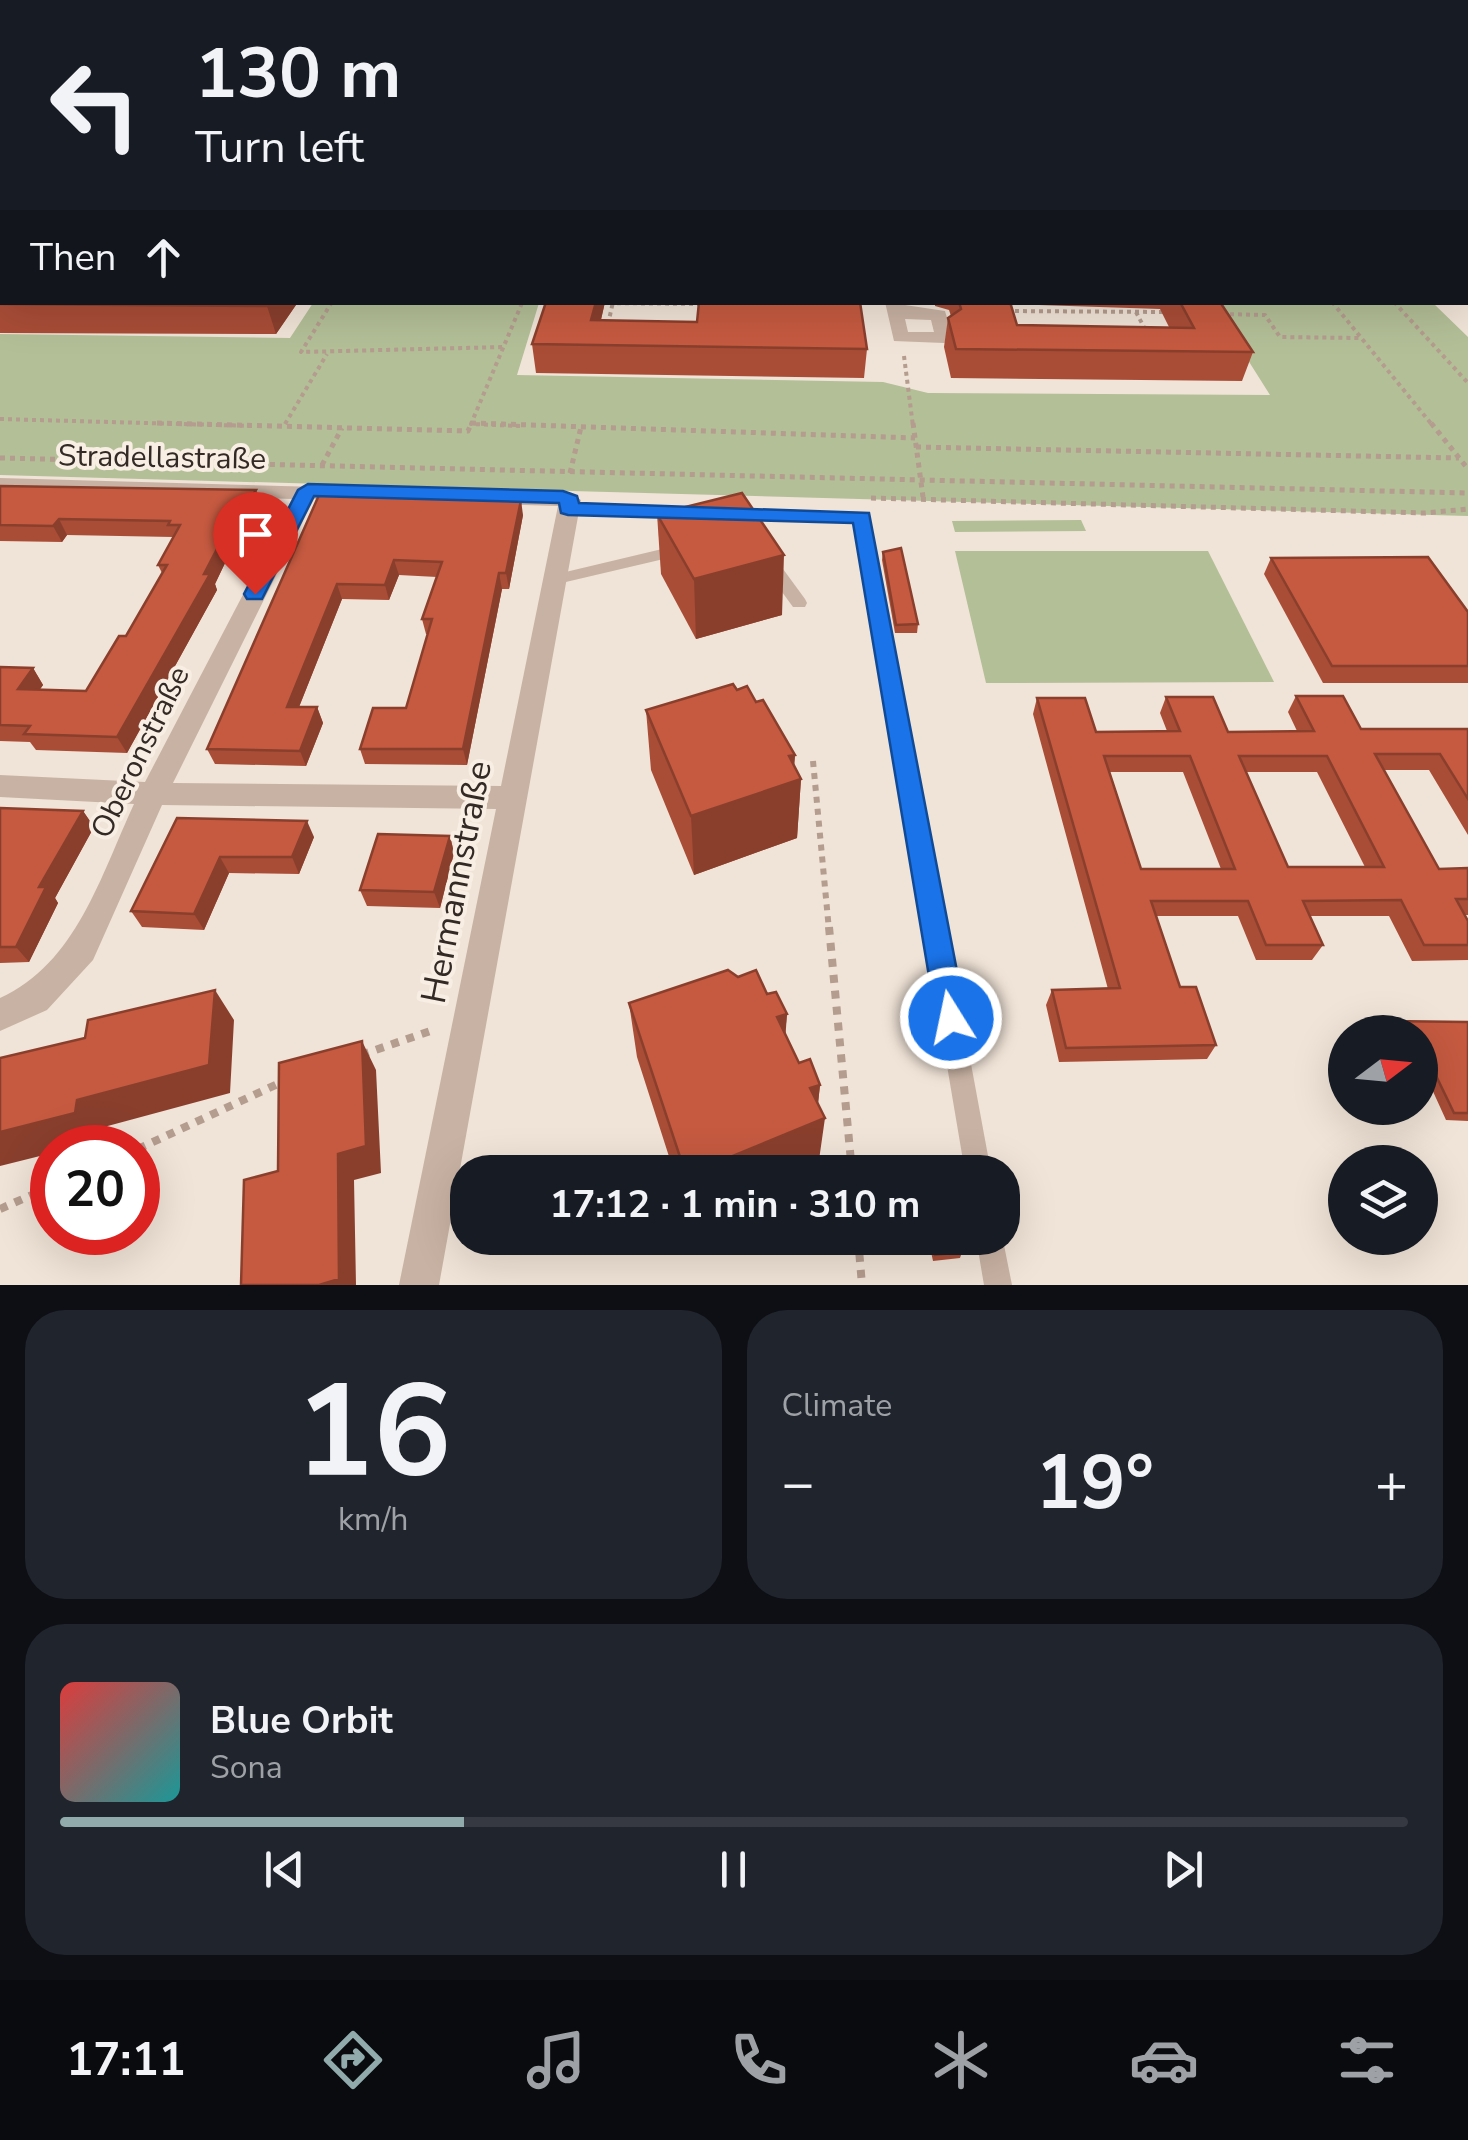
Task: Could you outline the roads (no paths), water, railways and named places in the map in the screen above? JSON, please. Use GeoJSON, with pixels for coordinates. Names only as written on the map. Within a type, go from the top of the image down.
{"type":"FeatureCollection","features":[{"type":"Feature","properties":{"kind":"street"},"geometry":{"type":"LineString","coordinates":[[894,308],[940,315],[944,338],[900,337],[894,308]]}},
{"type":"Feature","properties":{"kind":"street","name":"Stradellastraße"},"geometry":{"type":"LineString","coordinates":[[0,484],[314,478],[567,493]]}},
{"type":"Feature","properties":{"kind":"street","name":"Oberonstraße"},"geometry":{"type":"LineString","coordinates":[[0,1015],[35,999],[82,950],[153,794],[314,478]]}},
{"type":"Feature","properties":{"kind":"street","name":"Hermannstraße"},"geometry":{"type":"LineString","coordinates":[[419,1285],[554,580],[567,493]]}},
{"type":"Feature","properties":{"kind":"street"},"geometry":{"type":"LineString","coordinates":[[0,786],[153,794],[510,798]]}},
{"type":"Feature","properties":{"kind":"lane"},"geometry":{"type":"LineString","coordinates":[[567,493],[750,532],[862,517],[975,1155]]}},
{"type":"Feature","properties":{"kind":"lane"},"geometry":{"type":"LineString","coordinates":[[750,532],[800,603]]}},
{"type":"Feature","properties":{"kind":"lane"},"geometry":{"type":"LineString","coordinates":[[554,580],[696,546]]}},
{"type":"Feature","properties":{"kind":"lane"},"geometry":{"type":"LineString","coordinates":[[993,1255],[998,1285]]}}]}
